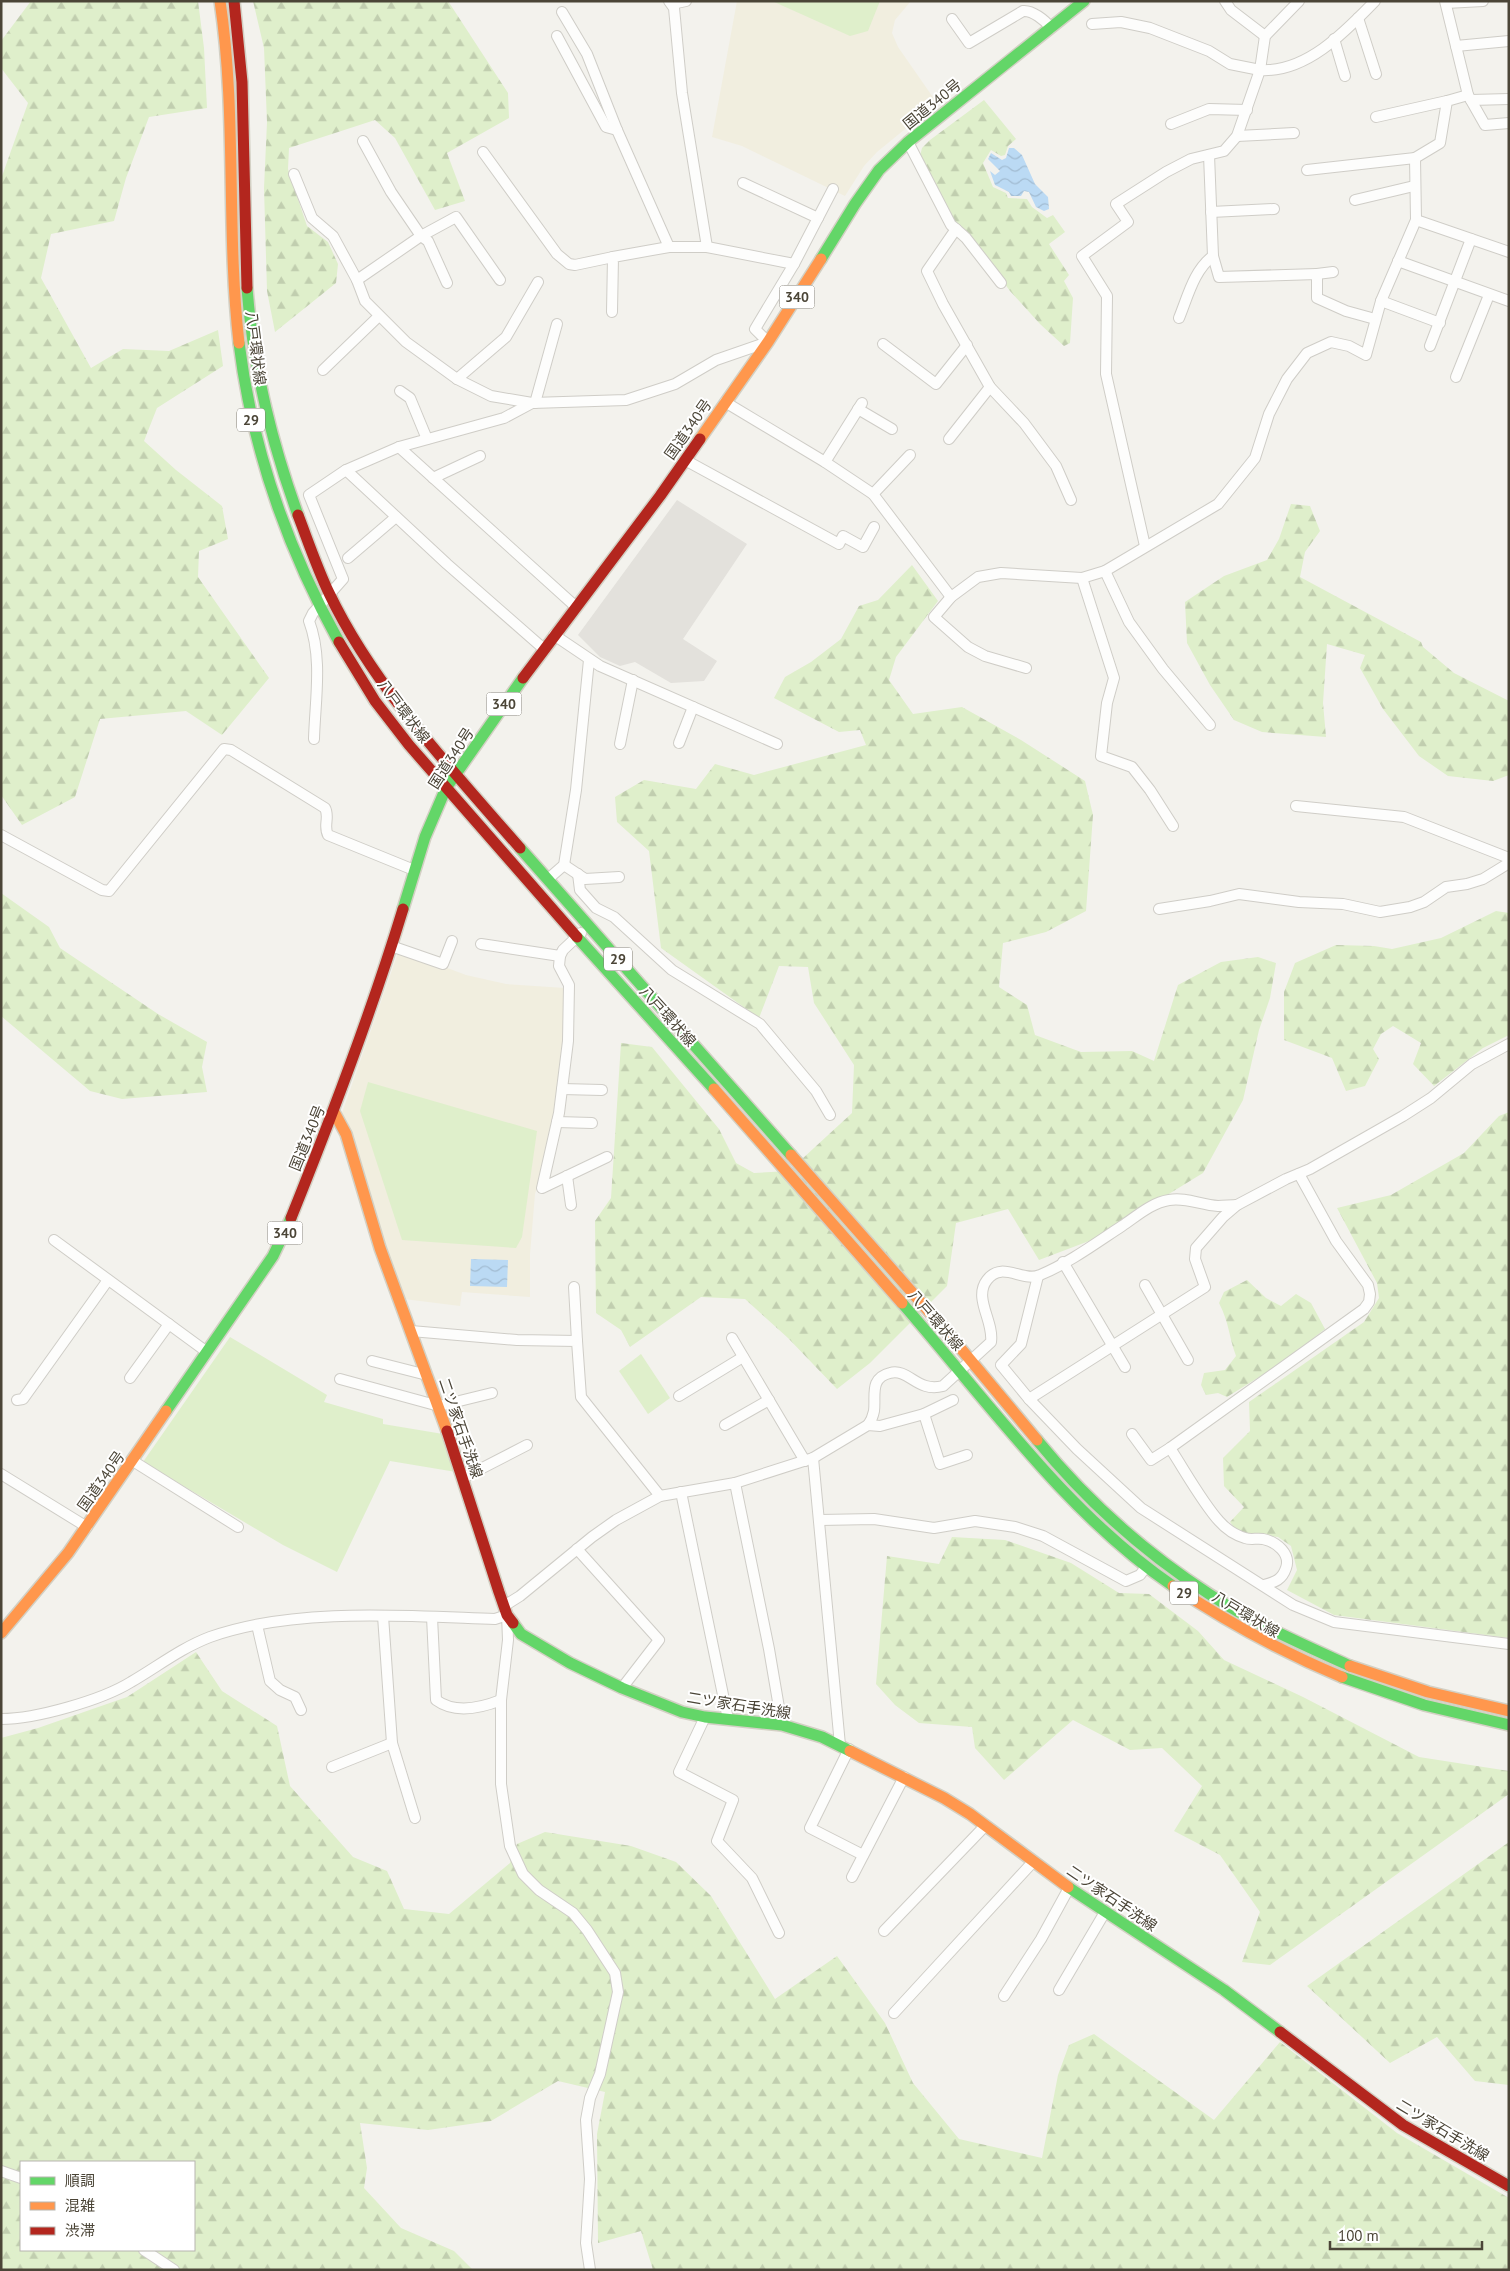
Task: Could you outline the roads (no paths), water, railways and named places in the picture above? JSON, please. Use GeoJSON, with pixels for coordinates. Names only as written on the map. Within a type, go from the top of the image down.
{"type":"FeatureCollection","features":[{"type":"Feature","properties":{"kind":"main road","name":"八戸環状線"},"geometry":{"type":"LineString","coordinates":[[220,1],[224,27],[230,113],[235,306],[250,414],[280,515],[319,606],[355,670],[391,723],[577,937],[771,1153],[937,1343],[1050,1477],[1086,1515],[1146,1568],[1266,1645],[1318,1669],[1385,1695],[1458,1715],[1509,1725]]}},
{"type":"Feature","properties":{"kind":"main road","name":"八戸環状線"},"geometry":{"type":"LineString","coordinates":[[234,1],[240,37],[244,101],[250,324],[260,394],[274,448],[294,508],[329,594],[363,651],[403,709],[455,774],[947,1332],[1054,1461],[1096,1506],[1152,1553],[1209,1594],[1280,1634],[1358,1670],[1428,1692],[1509,1711]]}},
{"type":"Feature","properties":{"kind":"main road","name":"国道340号"},"geometry":{"type":"LineString","coordinates":[[1,1633],[68,1553],[87,1527],[208,1352],[283,1238],[334,1112],[380,985],[424,837],[446,788],[455,774],[768,342],[855,204],[879,170],[908,142],[1084,1]]}},
{"type":"Feature","properties":{"kind":"main road","name":"二ツ家石手洗線"},"geometry":{"type":"LineString","coordinates":[[334,1112],[346,1134],[380,1248],[439,1406],[506,1610],[521,1634],[570,1663],[622,1688],[682,1712],[706,1717],[782,1725],[822,1737],[944,1798],[985,1826],[1032,1863],[1224,1990],[1403,2125],[1509,2186]]}},
{"type":"Feature","properties":{"kind":"street"},"geometry":{"type":"LineString","coordinates":[[670,3],[686,1]]}},
{"type":"Feature","properties":{"kind":"street"},"geometry":{"type":"LineString","coordinates":[[1225,1],[1231,10],[1265,36]]}},
{"type":"Feature","properties":{"kind":"street"},"geometry":{"type":"LineString","coordinates":[[1145,546],[1106,374],[1107,296],[1082,256],[1128,222],[1116,204],[1191,159],[1224,151],[1238,136],[1260,70],[1265,36],[1299,1]]}},
{"type":"Feature","properties":{"kind":"street"},"geometry":{"type":"LineString","coordinates":[[1092,24],[1121,22],[1150,28],[1208,51],[1230,64],[1274,71],[1292,66],[1334,40],[1375,1]]}},
{"type":"Feature","properties":{"kind":"street"},"geometry":{"type":"LineString","coordinates":[[1483,1],[1446,2],[1470,98],[1485,125],[1509,123]]}},
{"type":"Feature","properties":{"kind":"street"},"geometry":{"type":"LineString","coordinates":[[670,3],[674,8],[682,93],[707,247]]}},
{"type":"Feature","properties":{"kind":"street"},"geometry":{"type":"LineString","coordinates":[[952,19],[969,43],[1023,11],[1028,10],[1046,22],[1051,28]]}},
{"type":"Feature","properties":{"kind":"street"},"geometry":{"type":"LineString","coordinates":[[562,12],[587,54],[617,130],[669,248]]}},
{"type":"Feature","properties":{"kind":"street"},"geometry":{"type":"LineString","coordinates":[[1358,18],[1376,74]]}},
{"type":"Feature","properties":{"kind":"street"},"geometry":{"type":"LineString","coordinates":[[557,36],[606,127],[617,130]]}},
{"type":"Feature","properties":{"kind":"street"},"geometry":{"type":"LineString","coordinates":[[1334,40],[1345,76]]}},
{"type":"Feature","properties":{"kind":"street"},"geometry":{"type":"LineString","coordinates":[[1456,46],[1509,41]]}},
{"type":"Feature","properties":{"kind":"street"},"geometry":{"type":"LineString","coordinates":[[1376,116],[1470,98],[1509,99]]}},
{"type":"Feature","properties":{"kind":"street"},"geometry":{"type":"LineString","coordinates":[[1307,170],[1415,158],[1440,143],[1447,101]]}},
{"type":"Feature","properties":{"kind":"street"},"geometry":{"type":"LineString","coordinates":[[1171,124],[1209,109],[1247,110]]}},
{"type":"Feature","properties":{"kind":"street"},"geometry":{"type":"LineString","coordinates":[[1238,136],[1294,133]]}},
{"type":"Feature","properties":{"kind":"street"},"geometry":{"type":"LineString","coordinates":[[363,140],[391,192],[421,236],[428,241],[447,283]]}},
{"type":"Feature","properties":{"kind":"street"},"geometry":{"type":"LineString","coordinates":[[908,142],[951,225],[966,238],[1001,283]]}},
{"type":"Feature","properties":{"kind":"street"},"geometry":{"type":"LineString","coordinates":[[482,152],[557,254],[570,264],[669,248],[707,247],[794,264]]}},
{"type":"Feature","properties":{"kind":"street"},"geometry":{"type":"LineString","coordinates":[[1209,155],[1213,256],[1219,277],[1333,272]]}},
{"type":"Feature","properties":{"kind":"street"},"geometry":{"type":"LineString","coordinates":[[1026,668],[985,656],[968,647],[934,617],[951,597],[978,577],[1001,573],[1082,578],[1105,571],[1218,504],[1255,458],[1269,414],[1287,379],[1307,353],[1330,342],[1349,346],[1366,355],[1381,301],[1416,220],[1415,158]]}},
{"type":"Feature","properties":{"kind":"street"},"geometry":{"type":"LineString","coordinates":[[294,174],[312,218],[333,236],[357,280],[364,301],[406,342],[457,379],[491,396],[533,403],[626,400],[675,384],[716,360],[768,342],[755,329],[794,264],[833,189]]}},
{"type":"Feature","properties":{"kind":"street"},"geometry":{"type":"LineString","coordinates":[[743,183],[818,218]]}},
{"type":"Feature","properties":{"kind":"street"},"geometry":{"type":"LineString","coordinates":[[1355,200],[1414,186]]}},
{"type":"Feature","properties":{"kind":"street"},"geometry":{"type":"LineString","coordinates":[[1211,212],[1274,209]]}},
{"type":"Feature","properties":{"kind":"street"},"geometry":{"type":"LineString","coordinates":[[357,280],[421,236],[456,217],[500,280]]}},
{"type":"Feature","properties":{"kind":"street"},"geometry":{"type":"LineString","coordinates":[[1416,220],[1509,252]]}},
{"type":"Feature","properties":{"kind":"street"},"geometry":{"type":"LineString","coordinates":[[956,229],[928,271],[943,304],[990,387],[1024,423],[1056,466],[1071,500]]}},
{"type":"Feature","properties":{"kind":"street"},"geometry":{"type":"LineString","coordinates":[[1430,346],[1456,283],[1471,239]]}},
{"type":"Feature","properties":{"kind":"street"},"geometry":{"type":"LineString","coordinates":[[1179,318],[1203,263],[1213,256]]}},
{"type":"Feature","properties":{"kind":"street"},"geometry":{"type":"LineString","coordinates":[[612,257],[612,312]]}},
{"type":"Feature","properties":{"kind":"street"},"geometry":{"type":"LineString","coordinates":[[1398,261],[1509,301]]}},
{"type":"Feature","properties":{"kind":"street"},"geometry":{"type":"LineString","coordinates":[[1317,274],[1317,298],[1346,311],[1375,319]]}},
{"type":"Feature","properties":{"kind":"street"},"geometry":{"type":"LineString","coordinates":[[457,379],[506,337],[538,282]]}},
{"type":"Feature","properties":{"kind":"street"},"geometry":{"type":"LineString","coordinates":[[1456,377],[1489,295]]}},
{"type":"Feature","properties":{"kind":"street"},"geometry":{"type":"LineString","coordinates":[[1381,301],[1440,322]]}},
{"type":"Feature","properties":{"kind":"street"},"geometry":{"type":"LineString","coordinates":[[323,370],[379,316]]}},
{"type":"Feature","properties":{"kind":"street"},"geometry":{"type":"LineString","coordinates":[[314,739],[317,654],[316,639],[309,621],[319,606],[343,579],[309,495],[346,470],[399,447],[427,438],[437,438],[483,422],[504,418],[533,403],[557,324]]}},
{"type":"Feature","properties":{"kind":"street"},"geometry":{"type":"LineString","coordinates":[[883,344],[936,384],[967,345]]}},
{"type":"Feature","properties":{"kind":"street"},"geometry":{"type":"LineString","coordinates":[[948,439],[990,387]]}},
{"type":"Feature","properties":{"kind":"street"},"geometry":{"type":"LineString","coordinates":[[400,391],[410,398],[427,438]]}},
{"type":"Feature","properties":{"kind":"street"},"geometry":{"type":"LineString","coordinates":[[725,402],[874,494],[951,597]]}},
{"type":"Feature","properties":{"kind":"street"},"geometry":{"type":"LineString","coordinates":[[825,462],[860,406],[892,430]]}},
{"type":"Feature","properties":{"kind":"street"},"geometry":{"type":"LineString","coordinates":[[399,447],[575,606]]}},
{"type":"Feature","properties":{"kind":"street"},"geometry":{"type":"LineString","coordinates":[[874,494],[910,455]]}},
{"type":"Feature","properties":{"kind":"street"},"geometry":{"type":"LineString","coordinates":[[433,478],[480,456]]}},
{"type":"Feature","properties":{"kind":"street"},"geometry":{"type":"LineString","coordinates":[[684,460],[839,544],[843,536],[863,547],[874,527]]}},
{"type":"Feature","properties":{"kind":"street"},"geometry":{"type":"LineString","coordinates":[[346,470],[544,649]]}},
{"type":"Feature","properties":{"kind":"street"},"geometry":{"type":"LineString","coordinates":[[348,558],[396,517]]}},
{"type":"Feature","properties":{"kind":"street"},"geometry":{"type":"LineString","coordinates":[[1105,571],[1129,622],[1163,669],[1210,725]]}},
{"type":"Feature","properties":{"kind":"street"},"geometry":{"type":"LineString","coordinates":[[1082,578],[1114,678],[1107,703],[1101,756],[1132,767],[1150,790],[1173,826]]}},
{"type":"Feature","properties":{"kind":"street"},"geometry":{"type":"LineString","coordinates":[[554,635],[589,660],[777,744]]}},
{"type":"Feature","properties":{"kind":"street"},"geometry":{"type":"LineString","coordinates":[[548,879],[564,865],[576,790],[589,660]]}},
{"type":"Feature","properties":{"kind":"street"},"geometry":{"type":"LineString","coordinates":[[620,744],[633,680]]}},
{"type":"Feature","properties":{"kind":"street"},"geometry":{"type":"LineString","coordinates":[[679,743],[693,707]]}},
{"type":"Feature","properties":{"kind":"street"},"geometry":{"type":"LineString","coordinates":[[1,834],[102,890],[109,891],[224,749],[231,750],[326,808],[328,813],[325,830],[328,835],[414,870]]}},
{"type":"Feature","properties":{"kind":"street"},"geometry":{"type":"LineString","coordinates":[[1296,806],[1404,817],[1509,858]]}},
{"type":"Feature","properties":{"kind":"street"},"geometry":{"type":"LineString","coordinates":[[1159,909],[1210,901],[1239,894],[1299,902],[1343,904],[1380,912],[1410,907],[1424,902],[1446,887],[1467,884],[1483,879],[1509,863]]}},
{"type":"Feature","properties":{"kind":"street"},"geometry":{"type":"LineString","coordinates":[[564,865],[589,879],[619,877]]}},
{"type":"Feature","properties":{"kind":"street"},"geometry":{"type":"LineString","coordinates":[[578,874],[580,890],[596,908],[614,917],[672,970],[760,1024],[816,1091],[830,1115]]}},
{"type":"Feature","properties":{"kind":"street"},"geometry":{"type":"LineString","coordinates":[[589,926],[563,950],[560,956],[559,966],[569,986],[568,1041],[557,1122],[542,1188],[607,1157]]}},
{"type":"Feature","properties":{"kind":"street"},"geometry":{"type":"LineString","coordinates":[[391,946],[443,964],[452,941]]}},
{"type":"Feature","properties":{"kind":"street"},"geometry":{"type":"LineString","coordinates":[[481,944],[560,956]]}},
{"type":"Feature","properties":{"kind":"street"},"geometry":{"type":"LineString","coordinates":[[1029,1399],[1205,1287],[1195,1259],[1196,1248],[1223,1217],[1237,1205],[1310,1169],[1402,1116],[1432,1098],[1472,1064],[1509,1044]]}},
{"type":"Feature","properties":{"kind":"street"},"geometry":{"type":"LineString","coordinates":[[562,1089],[602,1090]]}},
{"type":"Feature","properties":{"kind":"street"},"geometry":{"type":"LineString","coordinates":[[557,1122],[592,1123]]}},
{"type":"Feature","properties":{"kind":"street"},"geometry":{"type":"LineString","coordinates":[[1132,1434],[1151,1460],[1364,1309],[1369,1302],[1368,1285],[1336,1241],[1299,1174]]}},
{"type":"Feature","properties":{"kind":"street"},"geometry":{"type":"LineString","coordinates":[[567,1176],[571,1205]]}},
{"type":"Feature","properties":{"kind":"street"},"geometry":{"type":"LineString","coordinates":[[868,1425],[874,1410],[873,1390],[878,1380],[890,1372],[903,1373],[922,1386],[933,1389],[943,1386],[961,1372],[991,1342],[993,1332],[982,1298],[982,1289],[986,1280],[992,1274],[1002,1271],[1038,1276],[1155,1204],[1169,1200],[1188,1199],[1217,1206],[1237,1205]]}},
{"type":"Feature","properties":{"kind":"street"},"geometry":{"type":"LineString","coordinates":[[54,1240],[208,1352]]}},
{"type":"Feature","properties":{"kind":"street"},"geometry":{"type":"LineString","coordinates":[[1063,1262],[1125,1367]]}},
{"type":"Feature","properties":{"kind":"street"},"geometry":{"type":"LineString","coordinates":[[1038,1276],[1021,1344],[1001,1365],[1029,1399],[1076,1449],[1141,1508],[1264,1585],[1293,1606],[1334,1622],[1509,1644]]}},
{"type":"Feature","properties":{"kind":"street"},"geometry":{"type":"LineString","coordinates":[[17,1400],[23,1399],[108,1280]]}},
{"type":"Feature","properties":{"kind":"street"},"geometry":{"type":"LineString","coordinates":[[1145,1285],[1188,1360]]}},
{"type":"Feature","properties":{"kind":"street"},"geometry":{"type":"LineString","coordinates":[[574,1287],[581,1397],[660,1496]]}},
{"type":"Feature","properties":{"kind":"street"},"geometry":{"type":"LineString","coordinates":[[130,1378],[169,1324]]}},
{"type":"Feature","properties":{"kind":"street"},"geometry":{"type":"LineString","coordinates":[[411,1331],[517,1340],[577,1341]]}},
{"type":"Feature","properties":{"kind":"street"},"geometry":{"type":"LineString","coordinates":[[732,1338],[769,1400],[809,1460],[820,1520],[827,1626],[844,1747],[810,1828],[863,1855]]}},
{"type":"Feature","properties":{"kind":"street"},"geometry":{"type":"LineString","coordinates":[[679,1396],[743,1357]]}},
{"type":"Feature","properties":{"kind":"street"},"geometry":{"type":"LineString","coordinates":[[372,1361],[427,1375]]}},
{"type":"Feature","properties":{"kind":"street"},"geometry":{"type":"LineString","coordinates":[[340,1379],[439,1406],[492,1393]]}},
{"type":"Feature","properties":{"kind":"street"},"geometry":{"type":"LineString","coordinates":[[725,1425],[769,1400]]}},
{"type":"Feature","properties":{"kind":"street"},"geometry":{"type":"LineString","coordinates":[[1,1719],[22,1719],[110,1693],[193,1644],[212,1636],[257,1625],[285,1620],[383,1616],[496,1618],[576,1549],[616,1520],[660,1496],[735,1483],[809,1460],[868,1425],[880,1426],[924,1414],[953,1400]]}},
{"type":"Feature","properties":{"kind":"street"},"geometry":{"type":"LineString","coordinates":[[924,1414],[940,1464],[967,1455]]}},
{"type":"Feature","properties":{"kind":"street"},"geometry":{"type":"LineString","coordinates":[[463,1478],[527,1445]]}},
{"type":"Feature","properties":{"kind":"street"},"geometry":{"type":"LineString","coordinates":[[1170,1448],[1218,1520],[1230,1531],[1246,1538],[1264,1539],[1276,1543],[1284,1552],[1288,1563],[1284,1575],[1276,1582],[1264,1585]]}},
{"type":"Feature","properties":{"kind":"street"},"geometry":{"type":"LineString","coordinates":[[133,1461],[238,1527]]}},
{"type":"Feature","properties":{"kind":"street"},"geometry":{"type":"LineString","coordinates":[[1,1474],[87,1527]]}},
{"type":"Feature","properties":{"kind":"street"},"geometry":{"type":"LineString","coordinates":[[735,1483],[769,1649],[782,1725]]}},
{"type":"Feature","properties":{"kind":"street"},"geometry":{"type":"LineString","coordinates":[[681,1492],[728,1719]]}},
{"type":"Feature","properties":{"kind":"street"},"geometry":{"type":"LineString","coordinates":[[820,1520],[874,1519],[934,1528],[974,1521],[1015,1527],[1044,1536],[1126,1581],[1140,1575],[1146,1568]]}},
{"type":"Feature","properties":{"kind":"street"},"geometry":{"type":"LineString","coordinates":[[576,1549],[659,1640],[622,1688]]}},
{"type":"Feature","properties":{"kind":"street"},"geometry":{"type":"LineString","coordinates":[[506,1610],[508,1640],[501,1700],[501,1784],[510,1846],[523,1874],[539,1890],[573,1912],[615,1973],[616,2004],[600,2074],[590,2098],[586,2120],[590,2179],[586,2243],[590,2270]]}},
{"type":"Feature","properties":{"kind":"street"},"geometry":{"type":"LineString","coordinates":[[383,1616],[392,1743],[415,1818]]}},
{"type":"Feature","properties":{"kind":"street"},"geometry":{"type":"LineString","coordinates":[[432,1617],[436,1700],[451,1708],[483,1707],[501,1700]]}},
{"type":"Feature","properties":{"kind":"street"},"geometry":{"type":"LineString","coordinates":[[257,1625],[270,1680],[280,1690],[295,1697],[302,1710]]}},
{"type":"Feature","properties":{"kind":"street"},"geometry":{"type":"LineString","coordinates":[[706,1717],[679,1772],[733,1800],[717,1841],[752,1878],[779,1933]]}},
{"type":"Feature","properties":{"kind":"street"},"geometry":{"type":"LineString","coordinates":[[332,1767],[392,1743]]}},
{"type":"Feature","properties":{"kind":"street"},"geometry":{"type":"LineString","coordinates":[[852,1877],[904,1777]]}},
{"type":"Feature","properties":{"kind":"street"},"geometry":{"type":"LineString","coordinates":[[884,1931],[985,1826]]}},
{"type":"Feature","properties":{"kind":"street"},"geometry":{"type":"LineString","coordinates":[[894,2013],[1032,1863]]}},
{"type":"Feature","properties":{"kind":"street"},"geometry":{"type":"LineString","coordinates":[[1004,1996],[1041,1939],[1069,1888]]}},
{"type":"Feature","properties":{"kind":"street"},"geometry":{"type":"LineString","coordinates":[[1058,1990],[1105,1912]]}},
{"type":"Feature","properties":{"kind":"street"},"geometry":{"type":"LineString","coordinates":[[1,2171],[20,2178]]}},
{"type":"Feature","properties":{"kind":"street"},"geometry":{"type":"LineString","coordinates":[[146,2251],[174,2270]]}},
{"type":"Feature","properties":{"kind":"water"},"geometry":{"type":"Polygon","coordinates":[[[1009,148],[1014,148],[1022,155],[1035,184],[1048,197],[1049,209],[1044,211],[1036,207],[1029,192],[1024,191],[1021,196],[1011,196],[1009,192],[995,185],[990,171],[995,175],[1000,171],[988,159],[991,153],[1002,160],[1006,158],[1009,148]]]}},
{"type":"Feature","properties":{"kind":"water"},"geometry":{"type":"Polygon","coordinates":[[[471,1259],[508,1260],[507,1287],[470,1286],[471,1259]]]}}]}
